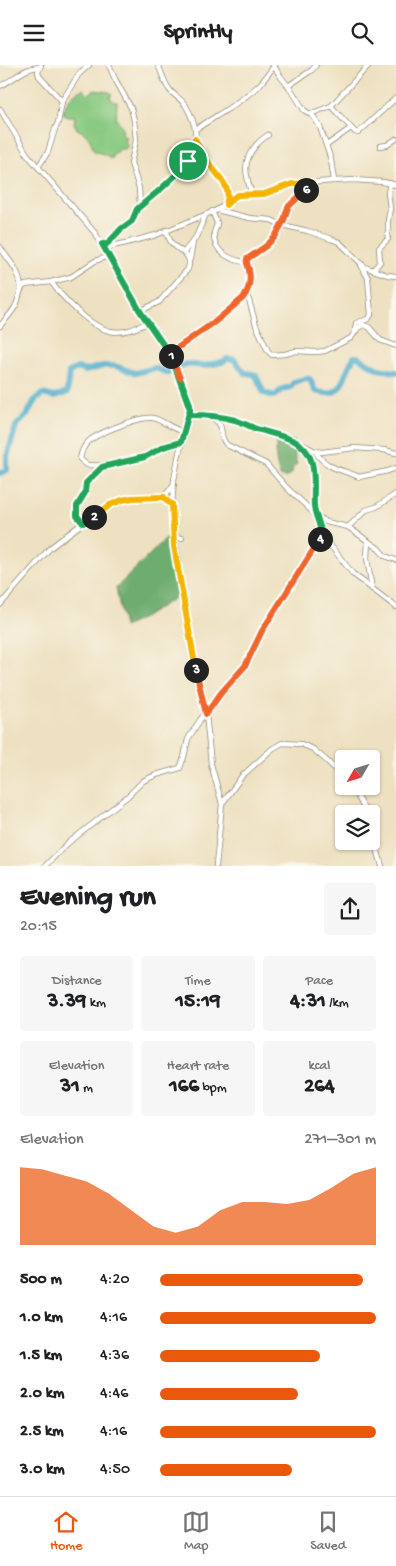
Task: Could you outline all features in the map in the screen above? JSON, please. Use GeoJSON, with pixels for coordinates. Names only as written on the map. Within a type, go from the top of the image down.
{"type":"FeatureCollection","features":[{"type":"Feature","properties":{"kind":"street"},"geometry":{"type":"LineString","coordinates":[[38,167],[48,152],[58,123],[62,101],[74,80],[84,67],[89,65]]}},
{"type":"Feature","properties":{"kind":"street"},"geometry":{"type":"LineString","coordinates":[[109,65],[132,113],[136,140],[131,163],[139,188],[140,207]]}},
{"type":"Feature","properties":{"kind":"street"},"geometry":{"type":"LineString","coordinates":[[102,244],[107,244],[121,229],[132,221],[137,209],[186,165],[193,153],[196,129],[186,105],[170,89],[158,65]]}},
{"type":"Feature","properties":{"kind":"street"},"geometry":{"type":"LineString","coordinates":[[196,129],[241,101],[262,82],[274,65],[304,110],[314,117],[320,127],[327,145],[334,181]]}},
{"type":"Feature","properties":{"kind":"street"},"geometry":{"type":"LineString","coordinates":[[288,86],[312,70],[316,65]]}},
{"type":"Feature","properties":{"kind":"street"},"geometry":{"type":"LineString","coordinates":[[309,115],[331,106],[369,65]]}},
{"type":"Feature","properties":{"kind":"street"},"geometry":{"type":"LineString","coordinates":[[0,86],[18,74],[40,66],[39,76],[62,101]]}},
{"type":"Feature","properties":{"kind":"street"},"geometry":{"type":"LineString","coordinates":[[331,106],[357,133],[396,98]]}},
{"type":"Feature","properties":{"kind":"street"},"geometry":{"type":"LineString","coordinates":[[1,112],[23,148],[95,233],[140,311],[170,353],[190,404],[190,415],[181,442],[172,504],[174,537],[192,652],[206,714],[211,764],[222,804],[216,866]]}},
{"type":"Feature","properties":{"kind":"street"},"geometry":{"type":"LineString","coordinates":[[327,145],[351,128]]}},
{"type":"Feature","properties":{"kind":"street"},"geometry":{"type":"LineString","coordinates":[[252,195],[247,177],[246,161],[250,152],[268,135]]}},
{"type":"Feature","properties":{"kind":"street"},"geometry":{"type":"LineString","coordinates":[[195,139],[211,166],[226,186],[228,198],[226,205]]}},
{"type":"Feature","properties":{"kind":"street"},"geometry":{"type":"LineString","coordinates":[[380,147],[396,139]]}},
{"type":"Feature","properties":{"kind":"street"},"geometry":{"type":"LineString","coordinates":[[106,250],[112,246],[166,230],[226,205],[236,196],[264,194],[292,184],[334,181],[354,180],[396,185]]}},
{"type":"Feature","properties":{"kind":"street"},"geometry":{"type":"LineString","coordinates":[[170,353],[240,302],[246,294],[250,282],[247,259],[271,241],[279,232],[288,207],[312,183]]}},
{"type":"Feature","properties":{"kind":"street"},"geometry":{"type":"LineString","coordinates":[[373,270],[380,262],[378,248],[388,239],[390,208],[388,193],[390,183]]}},
{"type":"Feature","properties":{"kind":"street"},"geometry":{"type":"LineString","coordinates":[[214,210],[249,218],[271,220],[331,239],[339,243],[361,263],[373,270],[386,275],[396,276]]}},
{"type":"Feature","properties":{"kind":"street"},"geometry":{"type":"LineString","coordinates":[[214,210],[217,223],[214,234],[217,247],[234,260],[246,262]]}},
{"type":"Feature","properties":{"kind":"street"},"geometry":{"type":"LineString","coordinates":[[184,252],[193,242],[206,213]]}},
{"type":"Feature","properties":{"kind":"street"},"geometry":{"type":"LineString","coordinates":[[166,230],[171,242],[184,252],[190,260]]}},
{"type":"Feature","properties":{"kind":"street"},"geometry":{"type":"LineString","coordinates":[[140,311],[161,299],[187,271],[193,242]]}},
{"type":"Feature","properties":{"kind":"street"},"geometry":{"type":"LineString","coordinates":[[0,247],[7,259],[15,267],[21,288],[15,307],[0,326]]}},
{"type":"Feature","properties":{"kind":"street"},"geometry":{"type":"LineString","coordinates":[[21,288],[30,284],[51,282],[71,277],[95,261],[109,256]]}},
{"type":"Feature","properties":{"kind":"street"},"geometry":{"type":"LineString","coordinates":[[355,332],[356,323],[368,319],[370,315],[368,278],[361,263]]}},
{"type":"Feature","properties":{"kind":"street"},"geometry":{"type":"LineString","coordinates":[[51,282],[84,316],[108,331],[128,331],[148,323]]}},
{"type":"Feature","properties":{"kind":"street"},"geometry":{"type":"LineString","coordinates":[[246,294],[256,325],[268,351],[272,355],[296,351],[325,351],[351,339],[360,326],[366,326],[380,340],[396,346]]}},
{"type":"Feature","properties":{"kind":"street"},"geometry":{"type":"LineString","coordinates":[[190,415],[235,420],[258,430],[292,439],[315,451],[322,452],[354,447],[396,453]]}},
{"type":"Feature","properties":{"kind":"street"},"geometry":{"type":"LineString","coordinates":[[211,416],[220,425],[222,438],[227,445],[266,464],[286,488],[314,513],[326,522],[348,527],[378,548],[385,556],[396,560]]}},
{"type":"Feature","properties":{"kind":"street"},"geometry":{"type":"LineString","coordinates":[[181,442],[163,447],[145,457],[102,467],[87,465],[81,462],[80,457],[89,440],[104,431],[140,420],[156,419],[176,431],[185,432]]}},
{"type":"Feature","properties":{"kind":"street"},"geometry":{"type":"LineString","coordinates":[[299,443],[312,460],[314,513],[322,532],[335,553],[353,574],[396,607]]}},
{"type":"Feature","properties":{"kind":"street"},"geometry":{"type":"LineString","coordinates":[[388,451],[396,448]]}},
{"type":"Feature","properties":{"kind":"street"},"geometry":{"type":"LineString","coordinates":[[315,451],[323,463],[329,467],[359,477],[396,468]]}},
{"type":"Feature","properties":{"kind":"street"},"geometry":{"type":"LineString","coordinates":[[83,523],[77,516],[77,506],[85,493],[86,483],[102,467]]}},
{"type":"Feature","properties":{"kind":"street"},"geometry":{"type":"LineString","coordinates":[[164,497],[174,484]]}},
{"type":"Feature","properties":{"kind":"street"},"geometry":{"type":"LineString","coordinates":[[348,527],[366,510],[376,507],[396,494]]}},
{"type":"Feature","properties":{"kind":"street"},"geometry":{"type":"LineString","coordinates":[[0,605],[50,548],[110,505],[132,498],[164,497]]}},
{"type":"Feature","properties":{"kind":"street"},"geometry":{"type":"LineString","coordinates":[[164,497],[172,504]]}},
{"type":"Feature","properties":{"kind":"street"},"geometry":{"type":"LineString","coordinates":[[45,866],[67,844],[128,796],[143,781],[180,768],[188,739],[221,693],[245,666],[262,631],[319,542],[322,532]]}},
{"type":"Feature","properties":{"kind":"street"},"geometry":{"type":"LineString","coordinates":[[174,537],[182,538]]}},
{"type":"Feature","properties":{"kind":"street"},"geometry":{"type":"LineString","coordinates":[[368,541],[372,589]]}},
{"type":"Feature","properties":{"kind":"street"},"geometry":{"type":"LineString","coordinates":[[222,804],[242,775],[272,749],[282,743],[301,744],[313,749],[335,769]]}},
{"type":"Feature","properties":{"kind":"street"},"geometry":{"type":"LineString","coordinates":[[377,850],[382,866]]}},
{"type":"Feature","properties":{"kind":"green space"},"geometry":{"type":"Polygon","coordinates":[[[83,89],[88,95],[94,90],[110,92],[112,94],[110,97],[112,101],[117,102],[116,119],[122,127],[122,133],[126,137],[124,140],[128,146],[125,149],[117,149],[118,152],[112,154],[112,159],[107,155],[94,151],[88,137],[77,129],[74,123],[75,116],[67,116],[63,113],[70,98],[83,89]]]}},
{"type":"Feature","properties":{"kind":"green space"},"geometry":{"type":"Polygon","coordinates":[[[279,438],[294,441],[297,464],[293,467],[292,473],[285,477],[280,476],[276,462],[276,447],[279,438]]]}},
{"type":"Feature","properties":{"kind":"green space"},"geometry":{"type":"Polygon","coordinates":[[[170,534],[180,589],[176,597],[145,617],[124,627],[116,588],[170,534]]]}},
{"type":"Feature","properties":{"kind":"waterway"},"geometry":{"type":"LineString","coordinates":[[0,473],[7,470],[7,457],[16,426],[27,415],[35,400],[43,394],[54,397],[67,393],[69,372],[78,368],[85,371],[103,366],[115,366],[135,373],[155,368],[168,373],[186,364],[204,366],[227,359],[234,359],[245,373],[256,376],[264,393],[275,396],[282,389],[290,387],[294,382],[307,378],[310,379],[315,391],[332,392],[341,385],[354,357],[358,357],[378,369],[396,372]]}},
{"type":"Feature","properties":{"kind":"route"},"geometry":{"type":"LineString","coordinates":[[188,161],[162,188],[137,209],[132,221],[121,229],[107,244],[102,244],[140,311],[174,361],[190,404],[190,409],[190,415],[185,432],[181,442],[163,447],[145,457],[102,467],[86,483],[87,489],[77,506],[77,516],[83,523],[98,515],[110,505],[128,499],[164,497],[172,504],[174,546],[192,652],[206,714],[221,693],[245,666],[257,639],[319,542],[322,532],[314,513],[313,468],[312,460],[308,453],[299,443],[292,439],[258,430],[235,420],[190,415],[190,409],[190,404],[180,376],[174,361],[170,353],[240,302],[246,294],[250,282],[247,259],[266,246],[275,237],[279,232],[288,207],[312,183],[292,184],[264,194],[238,195],[226,205],[228,198],[226,186],[211,166],[195,139],[193,153],[188,161]]}}]}
